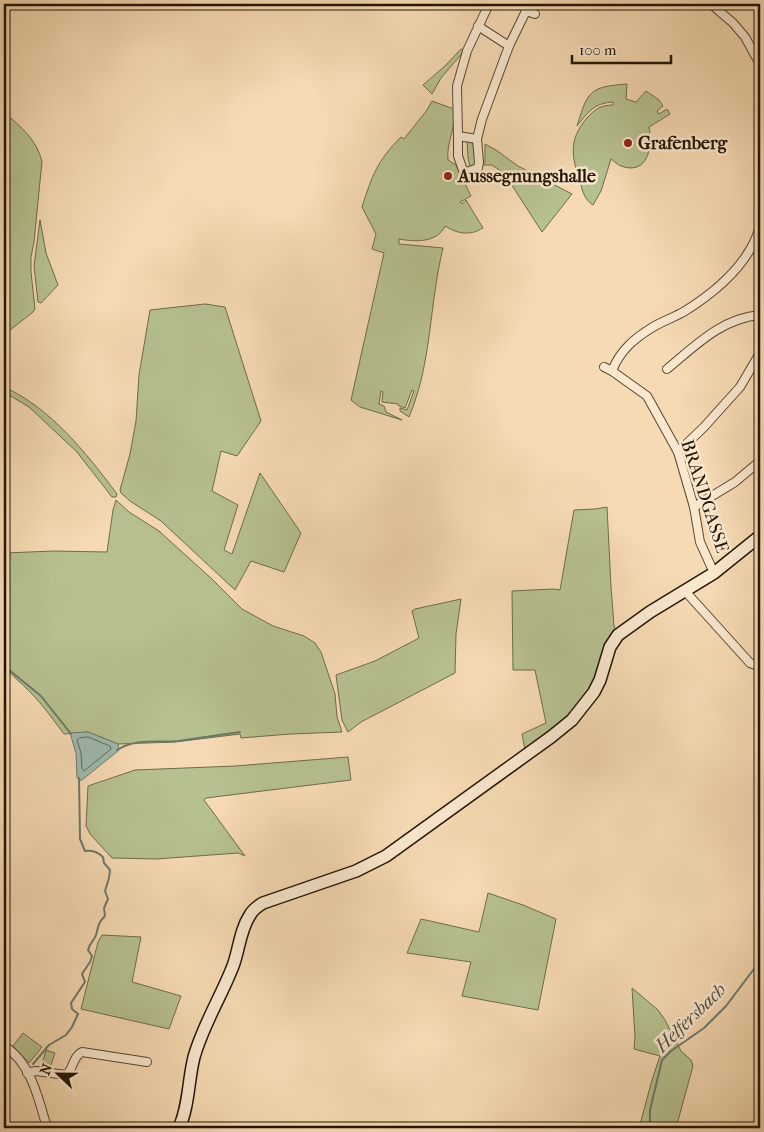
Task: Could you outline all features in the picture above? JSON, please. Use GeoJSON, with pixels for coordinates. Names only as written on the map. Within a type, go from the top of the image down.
{"type":"FeatureCollection","features":[{"type":"Feature","properties":{"kind":"street"},"geometry":{"type":"LineString","coordinates":[[489,4],[467,51],[457,86],[458,156],[464,174],[478,168],[476,140],[509,46],[526,11],[535,14]]}},
{"type":"Feature","properties":{"kind":"street"},"geometry":{"type":"LineString","coordinates":[[711,4],[733,23],[745,37],[760,64]]}},
{"type":"Feature","properties":{"kind":"street"},"geometry":{"type":"LineString","coordinates":[[478,26],[509,46]]}},
{"type":"Feature","properties":{"kind":"street"},"geometry":{"type":"LineString","coordinates":[[458,136],[476,140]]}},
{"type":"Feature","properties":{"kind":"street"},"geometry":{"type":"LineString","coordinates":[[612,371],[616,360],[627,345],[654,326],[684,312],[710,293],[733,272],[751,251],[760,227]]}},
{"type":"Feature","properties":{"kind":"street"},"geometry":{"type":"LineString","coordinates":[[667,369],[712,332],[727,324],[760,315]]}},
{"type":"Feature","properties":{"kind":"street"},"geometry":{"type":"LineString","coordinates":[[678,452],[740,386],[760,353]]}},
{"type":"Feature","properties":{"kind":"street","name":"BRANDGASSE"},"geometry":{"type":"LineString","coordinates":[[604,367],[647,396],[678,452],[694,507],[700,542],[714,573]]}},
{"type":"Feature","properties":{"kind":"street"},"geometry":{"type":"LineString","coordinates":[[694,507],[736,482],[760,461]]}},
{"type":"Feature","properties":{"kind":"street"},"geometry":{"type":"LineString","coordinates":[[179,1128],[186,1107],[189,1080],[196,1050],[232,967],[248,917],[254,909],[264,902],[356,871],[386,856],[551,738],[572,720],[594,692],[614,640],[650,612],[714,573],[760,536]]}},
{"type":"Feature","properties":{"kind":"street"},"geometry":{"type":"LineString","coordinates":[[685,591],[750,663],[760,665]]}},
{"type":"Feature","properties":{"kind":"street"},"geometry":{"type":"LineString","coordinates":[[4,1046],[12,1051],[27,1073],[36,1092],[47,1128]]}},
{"type":"Feature","properties":{"kind":"street"},"geometry":{"type":"LineString","coordinates":[[27,1073],[36,1071],[66,1075],[76,1057],[82,1052],[147,1062]]}},
{"type":"Feature","properties":{"kind":"green space"},"geometry":{"type":"Polygon","coordinates":[[[461,49],[465,50],[441,78],[432,94],[423,85],[461,49]]]}},
{"type":"Feature","properties":{"kind":"green space"},"geometry":{"type":"Polygon","coordinates":[[[627,84],[626,99],[636,102],[646,91],[659,100],[663,106],[657,111],[659,114],[667,109],[670,114],[649,127],[649,150],[643,163],[637,167],[630,168],[620,165],[611,159],[601,191],[593,205],[584,195],[577,173],[573,149],[574,142],[580,127],[589,116],[601,107],[613,105],[613,102],[596,106],[577,126],[584,105],[592,93],[605,87],[627,84]]]}},
{"type":"Feature","properties":{"kind":"green space"},"geometry":{"type":"Polygon","coordinates":[[[432,101],[454,109],[455,115],[448,160],[456,165],[471,196],[460,202],[462,204],[466,200],[483,228],[478,231],[464,233],[445,226],[437,236],[425,240],[399,239],[399,244],[443,248],[438,269],[422,376],[409,417],[400,411],[400,408],[407,410],[414,391],[412,390],[405,408],[398,404],[382,402],[383,392],[381,391],[379,404],[384,406],[386,412],[402,420],[360,407],[351,400],[384,253],[372,249],[376,234],[362,207],[372,178],[386,154],[401,137],[404,139],[432,101]]]}},
{"type":"Feature","properties":{"kind":"green space"},"geometry":{"type":"Polygon","coordinates":[[[4,112],[32,140],[42,161],[31,257],[35,309],[10,330],[4,309],[4,112]]]}},
{"type":"Feature","properties":{"kind":"green space"},"geometry":{"type":"Polygon","coordinates":[[[467,140],[475,145],[476,163],[474,167],[470,167],[467,140]]]}},
{"type":"Feature","properties":{"kind":"green space"},"geometry":{"type":"Polygon","coordinates":[[[485,144],[518,166],[572,194],[542,232],[504,173],[492,165],[482,165],[482,163],[485,163],[485,144]]]}},
{"type":"Feature","properties":{"kind":"green space"},"geometry":{"type":"Polygon","coordinates":[[[40,220],[46,253],[58,285],[41,303],[38,302],[34,266],[40,220]]]}},
{"type":"Feature","properties":{"kind":"green space"},"geometry":{"type":"Polygon","coordinates":[[[205,304],[225,307],[261,421],[237,456],[221,451],[212,491],[238,505],[224,550],[232,554],[260,473],[301,533],[284,572],[251,561],[235,590],[161,521],[130,501],[120,490],[130,454],[136,421],[139,375],[150,310],[205,304]]]}},
{"type":"Feature","properties":{"kind":"green space"},"geometry":{"type":"Polygon","coordinates":[[[4,387],[37,407],[67,433],[117,494],[116,497],[112,497],[77,452],[29,407],[4,392],[4,387]]]}},
{"type":"Feature","properties":{"kind":"green space"},"geometry":{"type":"Polygon","coordinates":[[[116,500],[129,512],[159,531],[242,609],[273,626],[304,636],[315,643],[321,652],[335,694],[337,717],[342,732],[241,738],[240,734],[175,742],[118,744],[88,732],[64,734],[34,696],[4,668],[4,553],[54,551],[107,552],[116,500]]]}},
{"type":"Feature","properties":{"kind":"green space"},"geometry":{"type":"Polygon","coordinates":[[[607,507],[614,626],[617,632],[598,673],[574,711],[551,732],[525,750],[522,734],[546,723],[535,670],[513,670],[512,591],[560,590],[574,510],[607,507]]]}},
{"type":"Feature","properties":{"kind":"green space"},"geometry":{"type":"Polygon","coordinates":[[[461,599],[456,634],[455,673],[361,722],[348,732],[342,720],[336,675],[375,661],[419,638],[412,611],[415,609],[461,599]]]}},
{"type":"Feature","properties":{"kind":"green space"},"geometry":{"type":"Polygon","coordinates":[[[348,757],[351,780],[206,798],[204,800],[245,856],[238,853],[156,859],[112,858],[90,834],[86,826],[88,786],[135,770],[235,766],[348,757]]]}},
{"type":"Feature","properties":{"kind":"green space"},"geometry":{"type":"Polygon","coordinates":[[[488,893],[556,919],[538,1010],[462,996],[471,962],[407,953],[421,919],[479,932],[488,893]]]}},
{"type":"Feature","properties":{"kind":"green space"},"geometry":{"type":"Polygon","coordinates":[[[102,935],[141,937],[132,982],[181,996],[169,1029],[81,1009],[98,942],[102,935]]]}},
{"type":"Feature","properties":{"kind":"green space"},"geometry":{"type":"Polygon","coordinates":[[[632,988],[658,1010],[681,1051],[691,1060],[693,1066],[676,1128],[639,1128],[660,1056],[634,1049],[632,988]]]}},
{"type":"Feature","properties":{"kind":"green space"},"geometry":{"type":"Polygon","coordinates":[[[23,1033],[42,1047],[29,1063],[13,1046],[23,1033]]]}},
{"type":"Feature","properties":{"kind":"green space"},"geometry":{"type":"Polygon","coordinates":[[[46,1050],[55,1053],[50,1068],[42,1065],[46,1050]]]}},
{"type":"Feature","properties":{"kind":"water"},"geometry":{"type":"Polygon","coordinates":[[[88,732],[118,744],[119,750],[82,780],[79,780],[77,778],[76,753],[70,733],[88,732]]]}},
{"type":"Feature","properties":{"kind":"waterway"},"geometry":{"type":"LineString","coordinates":[[4,661],[9,670],[41,696],[71,734]]}},
{"type":"Feature","properties":{"kind":"waterway"},"geometry":{"type":"LineString","coordinates":[[117,750],[139,742],[178,741],[240,732]]}},
{"type":"Feature","properties":{"kind":"waterway"},"geometry":{"type":"LineString","coordinates":[[33,1064],[49,1045],[66,1035],[78,1014],[72,1009],[71,1003],[85,982],[82,974],[92,956],[88,950],[100,922],[105,916],[104,908],[108,899],[105,891],[110,870],[104,863],[101,855],[93,851],[85,851],[80,839],[79,778]]}},
{"type":"Feature","properties":{"kind":"waterway","name":"Helfersbach"},"geometry":{"type":"LineString","coordinates":[[650,1128],[650,1110],[662,1060],[671,1051],[704,1028],[726,1006],[760,961]]}},
{"type":"Feature","properties":{"kind":"place","name":"Grafenberg"},"geometry":{"type":"Point","coordinates":[628,143]}},
{"type":"Feature","properties":{"kind":"place","name":"Aussegnungshalle"},"geometry":{"type":"Point","coordinates":[448,176]}}]}
